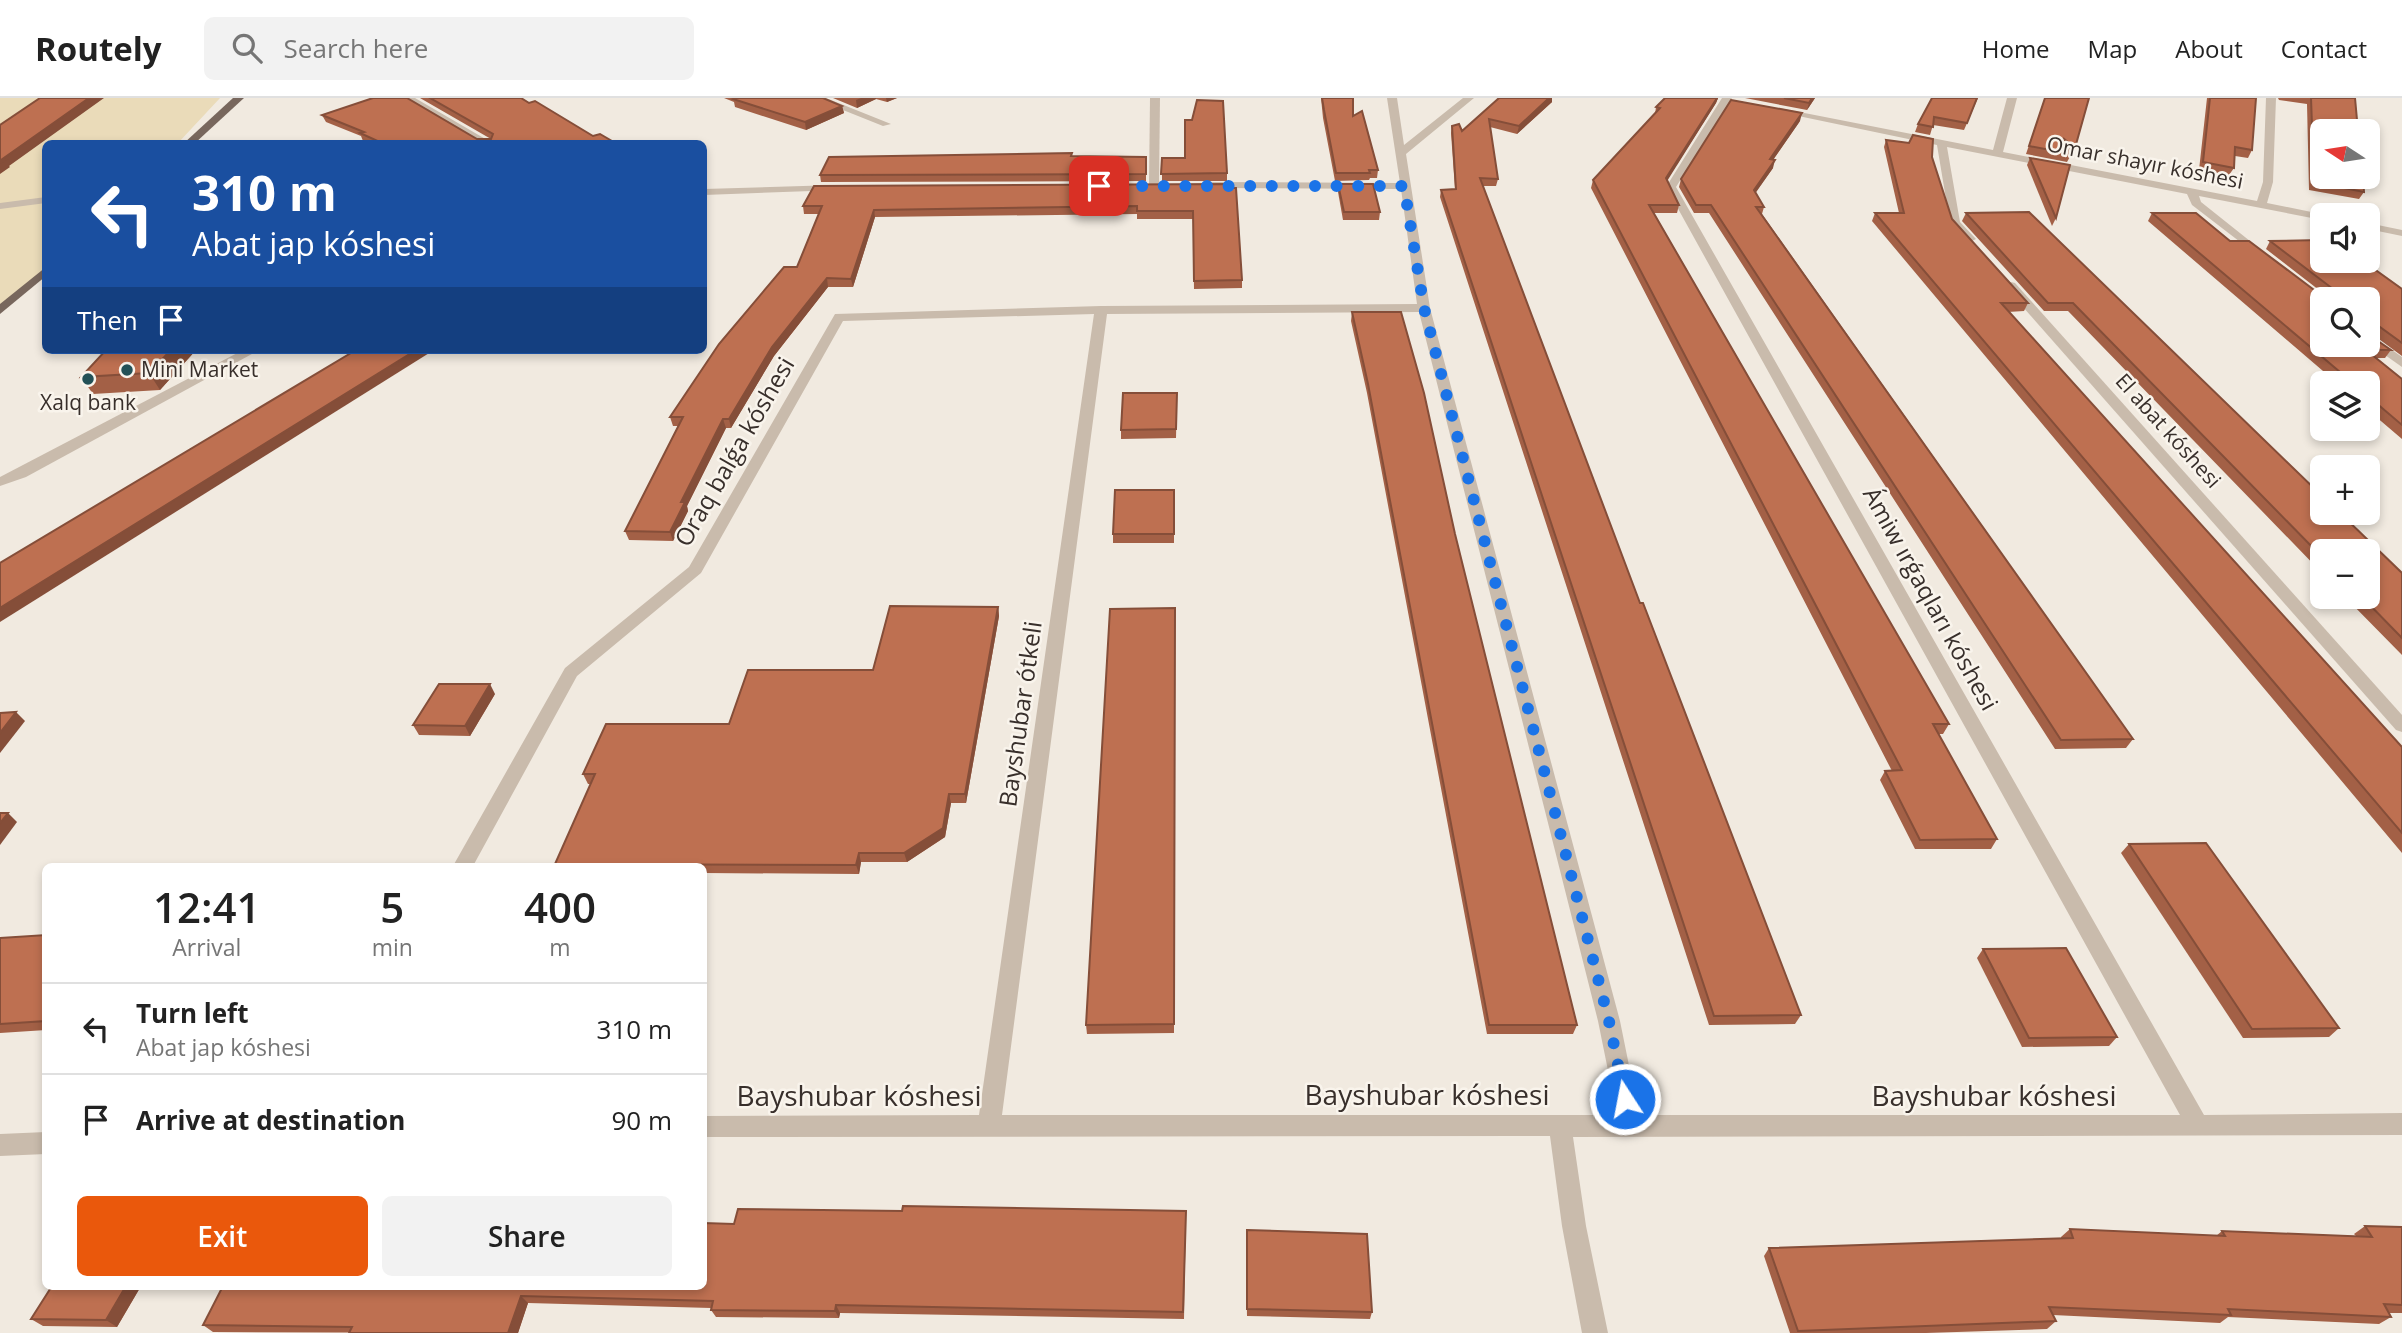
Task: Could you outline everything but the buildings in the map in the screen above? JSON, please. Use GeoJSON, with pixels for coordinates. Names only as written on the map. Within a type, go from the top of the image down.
{"type":"FeatureCollection","features":[{"type":"Feature","properties":{"kind":"main road"},"geometry":{"type":"LineString","coordinates":[[192,140],[239,98]]}},
{"type":"Feature","properties":{"kind":"main road"},"geometry":{"type":"LineString","coordinates":[[0,310],[42,273]]}},
{"type":"Feature","properties":{"kind":"street"},"geometry":{"type":"LineString","coordinates":[[408,98],[482,140]]}},
{"type":"Feature","properties":{"kind":"street"},"geometry":{"type":"LineString","coordinates":[[818,98],[886,124]]}},
{"type":"Feature","properties":{"kind":"street"},"geometry":{"type":"LineString","coordinates":[[1153,185],[1155,98]]}},
{"type":"Feature","properties":{"kind":"street"},"geometry":{"type":"LineString","coordinates":[[1392,98],[1424,308],[1609,1021],[1630,1125]]}},
{"type":"Feature","properties":{"kind":"street"},"geometry":{"type":"LineString","coordinates":[[1399,154],[1469,98]]}},
{"type":"Feature","properties":{"kind":"street"},"geometry":{"type":"LineString","coordinates":[[1997,155],[2012,98]]}},
{"type":"Feature","properties":{"kind":"street"},"geometry":{"type":"LineString","coordinates":[[2261,205],[2268,182],[2271,98]]}},
{"type":"Feature","properties":{"kind":"street","name":"Ámiw ırǵaqları kóshesi"},"geometry":{"type":"LineString","coordinates":[[1726,100],[1671,187],[2198,1126]]}},
{"type":"Feature","properties":{"kind":"street","name":"Omar shayır kóshesi"},"geometry":{"type":"LineString","coordinates":[[1766,109],[2310,215]]}},
{"type":"Feature","properties":{"kind":"street"},"geometry":{"type":"LineString","coordinates":[[1942,145],[1955,223],[1983,254]]}},
{"type":"Feature","properties":{"kind":"street"},"geometry":{"type":"LineString","coordinates":[[1140,185],[1167,185]]}},
{"type":"Feature","properties":{"kind":"street"},"geometry":{"type":"LineString","coordinates":[[1195,186],[1404,186]]}},
{"type":"Feature","properties":{"kind":"street"},"geometry":{"type":"LineString","coordinates":[[707,192],[852,187]]}},
{"type":"Feature","properties":{"kind":"street"},"geometry":{"type":"LineString","coordinates":[[2192,192],[2196,203],[2269,260]]}},
{"type":"Feature","properties":{"kind":"street"},"geometry":{"type":"LineString","coordinates":[[0,206],[42,201]]}},
{"type":"Feature","properties":{"kind":"street"},"geometry":{"type":"LineString","coordinates":[[2380,228],[2402,233]]}},
{"type":"Feature","properties":{"kind":"street","name":"El abat kóshesi"},"geometry":{"type":"LineString","coordinates":[[2001,275],[2402,726]]}},
{"type":"Feature","properties":{"kind":"street"},"geometry":{"type":"LineString","coordinates":[[1101,310],[1424,308]]}},
{"type":"Feature","properties":{"kind":"street","name":"Oraq balǵa kóshesi"},"geometry":{"type":"LineString","coordinates":[[465,863],[571,672],[695,569],[838,317],[1101,310]]}},
{"type":"Feature","properties":{"kind":"street","name":"Bayshubar ótkeli"},"geometry":{"type":"LineString","coordinates":[[989,1124],[1101,310]]}},
{"type":"Feature","properties":{"kind":"street"},"geometry":{"type":"LineString","coordinates":[[2380,346],[2402,363]]}},
{"type":"Feature","properties":{"kind":"street"},"geometry":{"type":"LineString","coordinates":[[0,482],[33,468],[246,354]]}},
{"type":"Feature","properties":{"kind":"street","name":"Bayshubar kóshesi"},"geometry":{"type":"LineString","coordinates":[[707,1127],[989,1124],[2402,1124]]}},
{"type":"Feature","properties":{"kind":"street"},"geometry":{"type":"LineString","coordinates":[[1560,1125],[1574,1226],[1595,1333]]}},
{"type":"Feature","properties":{"kind":"street"},"geometry":{"type":"LineString","coordinates":[[0,1145],[42,1143]]}},
{"type":"Feature","properties":{"kind":"sand"},"geometry":{"type":"Polygon","coordinates":[[[0,98],[220,98],[181,140],[42,140],[42,273],[0,311],[0,98]]]}},
{"type":"Feature","properties":{"kind":"place","name":"Mini Market"},"geometry":{"type":"Point","coordinates":[127,370]}},
{"type":"Feature","properties":{"kind":"place","name":"Xalq bank"},"geometry":{"type":"Point","coordinates":[88,379]}},
{"type":"Feature","properties":{"kind":"route"},"geometry":{"type":"LineString","coordinates":[[1099,186],[1404,186],[1424,308],[1609,1021],[1625,1099]]}}]}
